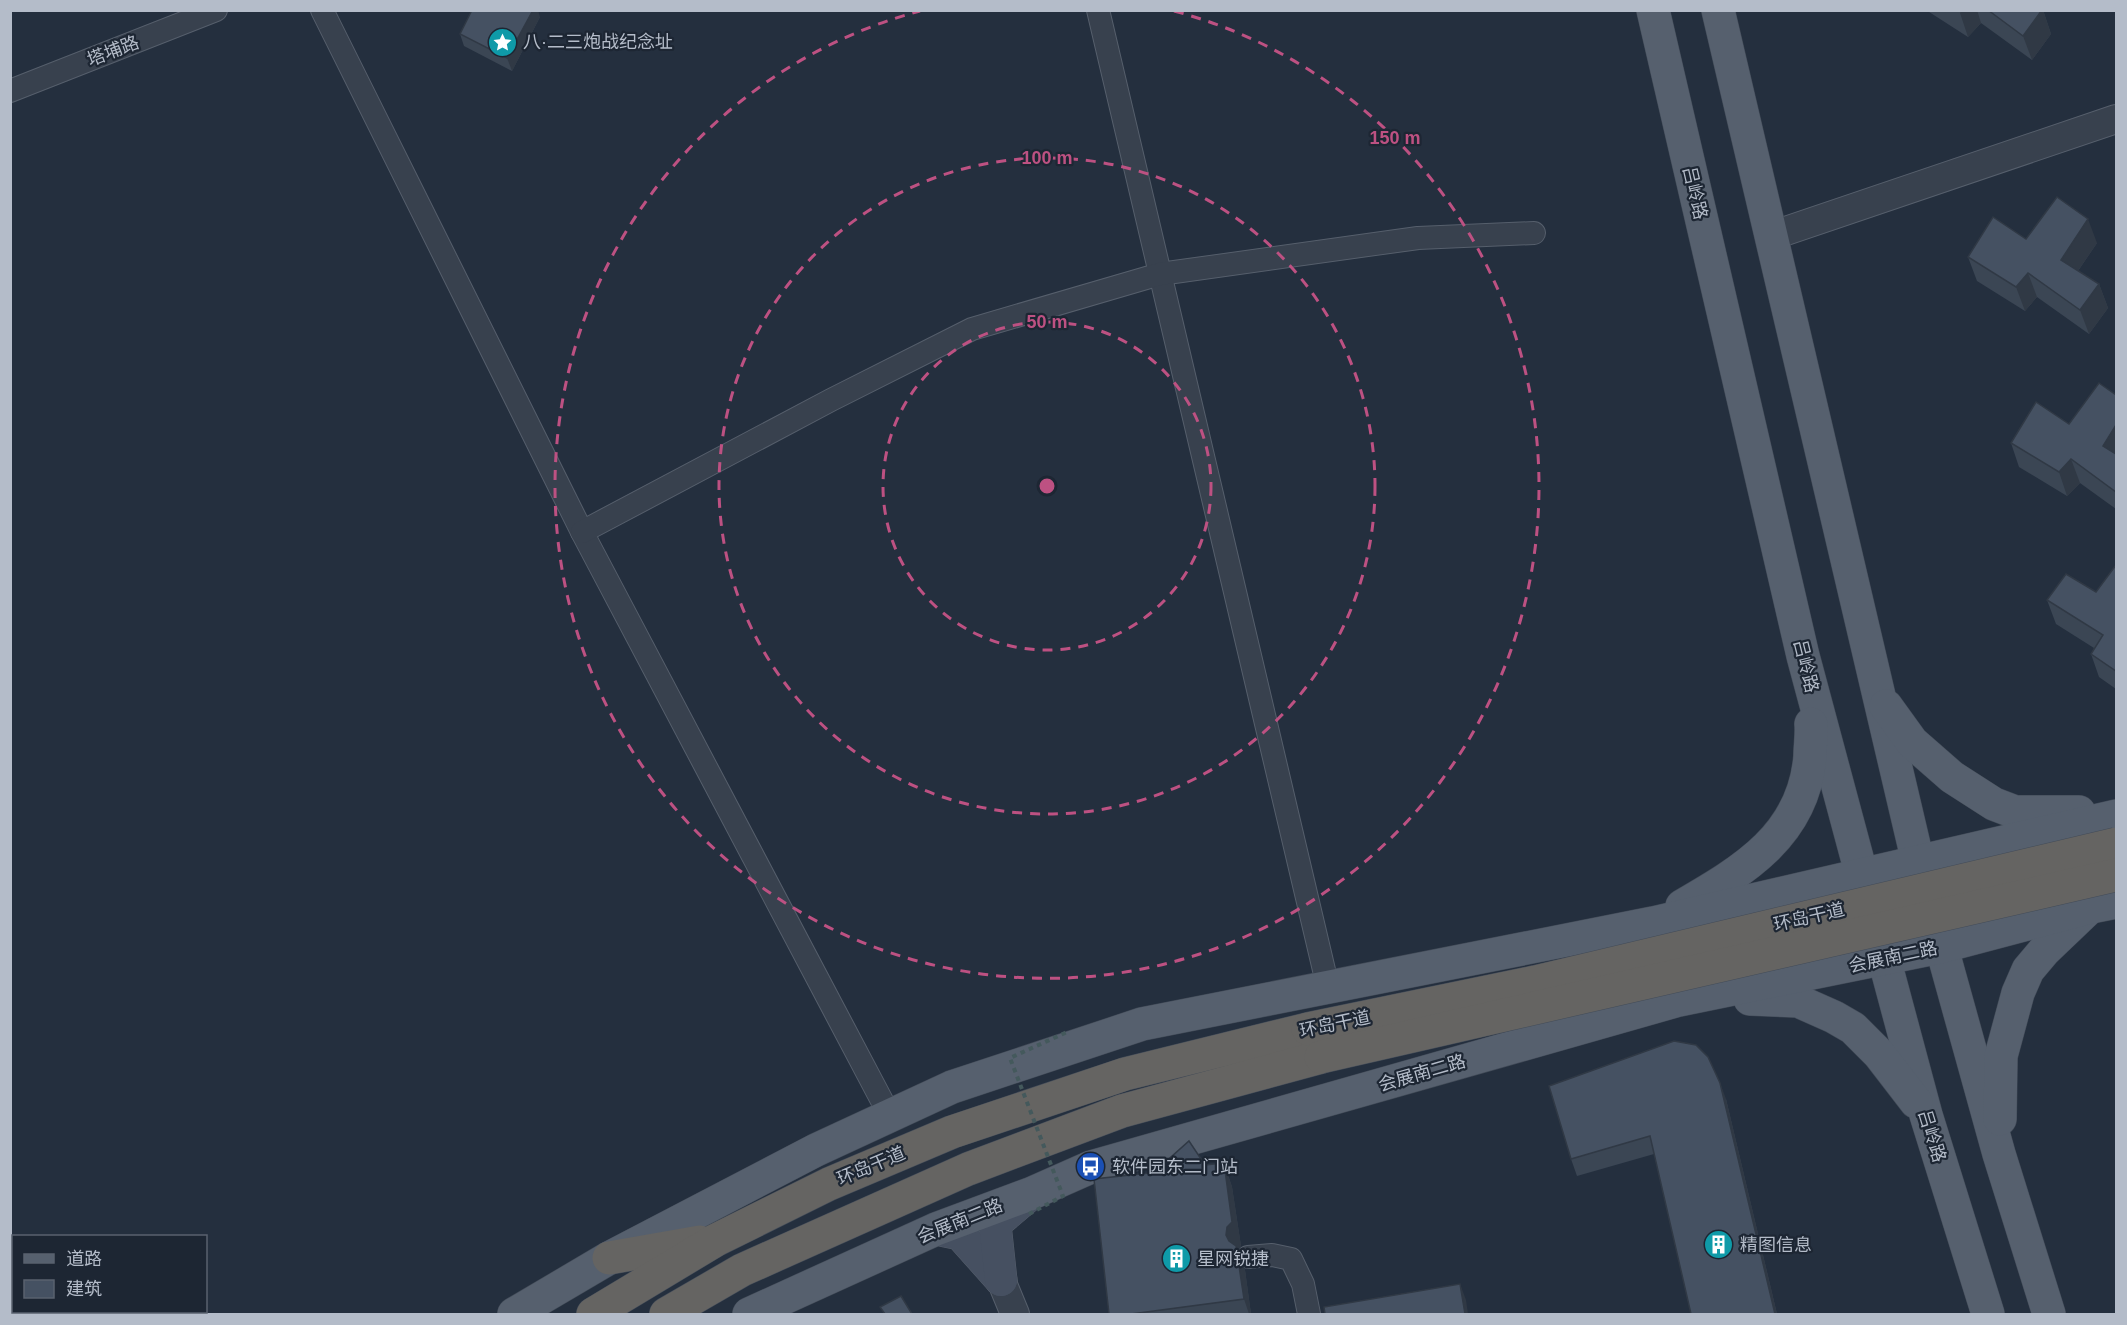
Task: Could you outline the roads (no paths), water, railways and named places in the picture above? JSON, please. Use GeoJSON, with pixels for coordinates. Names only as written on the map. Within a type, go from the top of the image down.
{"type":"FeatureCollection","features":[{"type":"Feature","properties":{"kind":"highway","name":"环岛干道"},"geometry":{"type":"LineString","coordinates":[[666,1314],[742,1270],[968,1169],[1122,1111],[1314,1043],[1535,982],[2116,844]]}},
{"type":"Feature","properties":{"kind":"highway","name":"环岛干道"},"geometry":{"type":"LineString","coordinates":[[593,1314],[716,1240],[829,1184],[952,1132],[1125,1074],[1314,1043],[2116,875]]}},
{"type":"Feature","properties":{"kind":"highway"},"geometry":{"type":"LineString","coordinates":[[609,1258],[716,1240]]}},
{"type":"Feature","properties":{"kind":"highway"},"geometry":{"type":"LineString","coordinates":[[695,1314],[742,1270]]}},
{"type":"Feature","properties":{"kind":"main road","name":"吕岭路"},"geometry":{"type":"LineString","coordinates":[[1653,10],[1803,656],[1926,1115],[1988,1314]]}},
{"type":"Feature","properties":{"kind":"main road"},"geometry":{"type":"LineString","coordinates":[[1718,10],[1918,862],[1999,1154],[2049,1314]]}},
{"type":"Feature","properties":{"kind":"main road"},"geometry":{"type":"LineString","coordinates":[[1653,923],[1747,866],[1778,836],[1799,801],[1808,772],[1811,728],[1803,656]]}},
{"type":"Feature","properties":{"kind":"main road"},"geometry":{"type":"LineString","coordinates":[[1878,693],[1912,742],[1953,777],[1994,804],[2016,812],[2116,814]]}},
{"type":"Feature","properties":{"kind":"main road"},"geometry":{"type":"LineString","coordinates":[[514,1314],[609,1258],[816,1150],[952,1087],[1142,1024],[1653,923],[2116,814]]}},
{"type":"Feature","properties":{"kind":"main road"},"geometry":{"type":"LineString","coordinates":[[1999,1154],[2001,1056],[2018,993],[2028,970],[2044,951],[2104,904]]}},
{"type":"Feature","properties":{"kind":"main road","name":"会展南二路"},"geometry":{"type":"LineString","coordinates":[[749,1314],[936,1229],[1030,1204],[1091,1167],[1679,1000],[1883,960],[2104,904]]}},
{"type":"Feature","properties":{"kind":"main road"},"geometry":{"type":"LineString","coordinates":[[1653,923],[1679,1000],[1798,1001],[1825,1012],[1853,1028],[1872,1047],[1926,1115]]}},
{"type":"Feature","properties":{"kind":"main road"},"geometry":{"type":"LineString","coordinates":[[1001,1280],[995,1224],[1030,1204]]}},
{"type":"Feature","properties":{"kind":"main road"},"geometry":{"type":"LineString","coordinates":[[936,1229],[960,1234],[1001,1280]]}},
{"type":"Feature","properties":{"kind":"street","name":"塔埔路"},"geometry":{"type":"LineString","coordinates":[[10,92],[216,10]]}},
{"type":"Feature","properties":{"kind":"street"},"geometry":{"type":"LineString","coordinates":[[322,10],[582,532],[890,1116]]}},
{"type":"Feature","properties":{"kind":"street"},"geometry":{"type":"LineString","coordinates":[[1098,10],[1328,987]]}},
{"type":"Feature","properties":{"kind":"street"},"geometry":{"type":"LineString","coordinates":[[1771,236],[2116,119]]}},
{"type":"Feature","properties":{"kind":"street"},"geometry":{"type":"LineString","coordinates":[[582,532],[831,400],[972,329],[1160,274],[1418,238],[1534,233]]}},
{"type":"Feature","properties":{"kind":"street"},"geometry":{"type":"LineString","coordinates":[[1248,1257],[1272,1255],[1291,1259],[1303,1284],[1310,1314]]}},
{"type":"Feature","properties":{"kind":"street"},"geometry":{"type":"LineString","coordinates":[[1001,1280],[1015,1314]]}},
{"type":"Feature","properties":{"kind":"place","name":"八·二三炮战纪念址"},"geometry":{"type":"Point","coordinates":[502,42]}},
{"type":"Feature","properties":{"kind":"place","name":"软件园东二门站"},"geometry":{"type":"Point","coordinates":[1091,1167]}},
{"type":"Feature","properties":{"kind":"place","name":"精图信息"},"geometry":{"type":"Point","coordinates":[1719,1245]}},
{"type":"Feature","properties":{"kind":"place","name":"星网锐捷"},"geometry":{"type":"Point","coordinates":[1176,1259]}}]}
